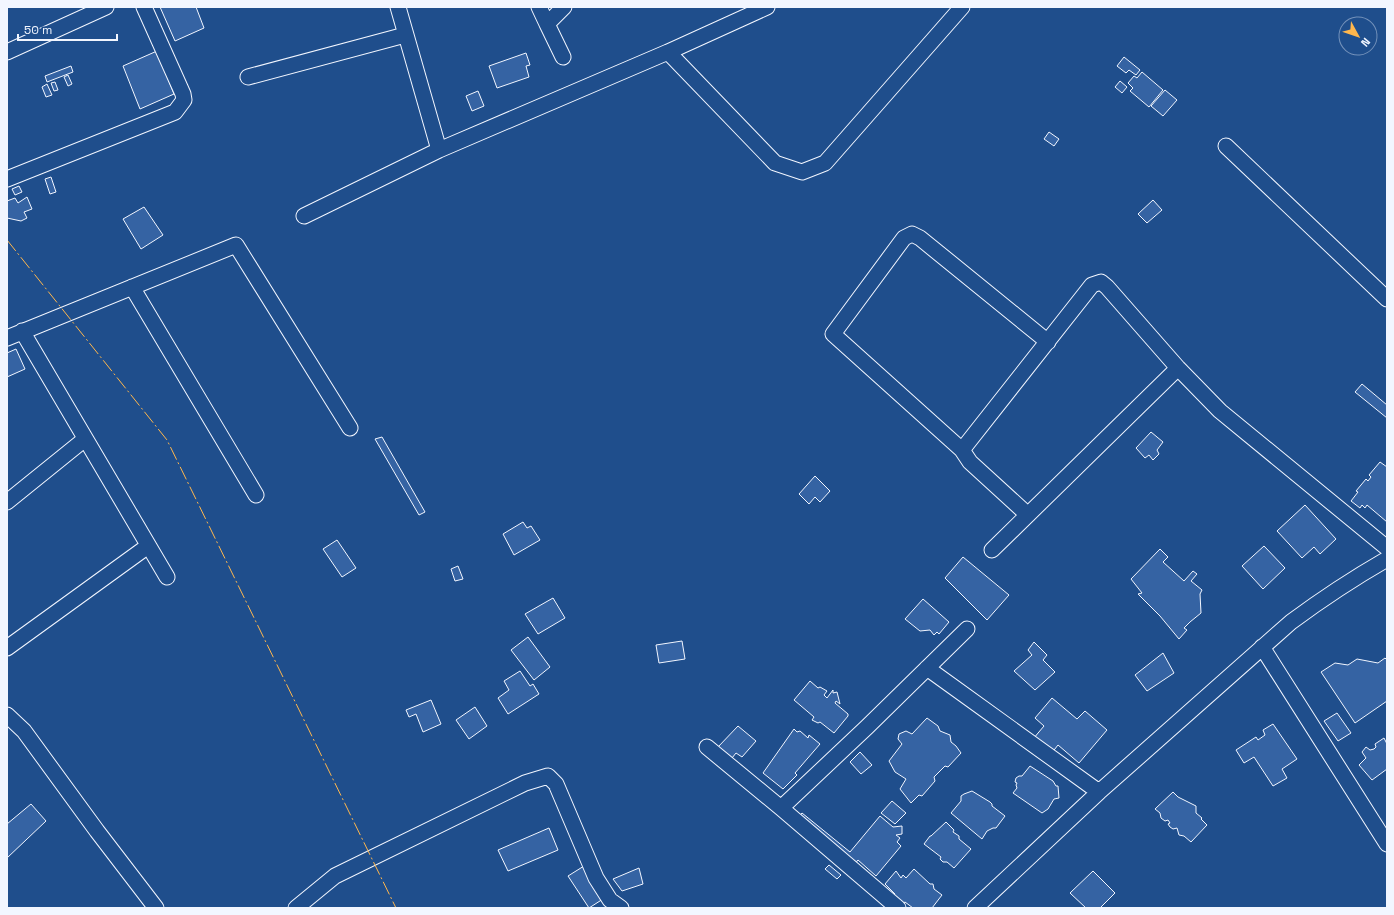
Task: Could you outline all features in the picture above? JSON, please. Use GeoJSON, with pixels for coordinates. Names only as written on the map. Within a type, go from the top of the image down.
{"type":"FeatureCollection","features":[{"type":"Feature","properties":{"kind":"street"},"geometry":{"type":"LineString","coordinates":[[7,52],[106,7]]}},
{"type":"Feature","properties":{"kind":"street"},"geometry":{"type":"LineString","coordinates":[[7,179],[175,112],[180,107],[184,100],[183,94],[144,7]]}},
{"type":"Feature","properties":{"kind":"street"},"geometry":{"type":"LineString","coordinates":[[398,7],[439,150]]}},
{"type":"Feature","properties":{"kind":"street"},"geometry":{"type":"LineString","coordinates":[[539,7],[563,57]]}},
{"type":"Feature","properties":{"kind":"street"},"geometry":{"type":"LineString","coordinates":[[547,24],[564,7]]}},
{"type":"Feature","properties":{"kind":"street"},"geometry":{"type":"LineString","coordinates":[[304,216],[439,150],[668,52],[767,7]]}},
{"type":"Feature","properties":{"kind":"street"},"geometry":{"type":"LineString","coordinates":[[668,52],[775,163],[802,172],[825,163],[962,7]]}},
{"type":"Feature","properties":{"kind":"street"},"geometry":{"type":"LineString","coordinates":[[248,77],[405,35]]}},
{"type":"Feature","properties":{"kind":"street"},"geometry":{"type":"LineString","coordinates":[[1226,146],[1387,299]]}},
{"type":"Feature","properties":{"kind":"street"},"geometry":{"type":"LineString","coordinates":[[1028,515],[970,462],[962,450],[833,334],[904,238],[912,234],[920,238],[1048,342]]}},
{"type":"Feature","properties":{"kind":"street"},"geometry":{"type":"LineString","coordinates":[[7,338],[236,245],[350,428]]}},
{"type":"Feature","properties":{"kind":"street"},"geometry":{"type":"LineString","coordinates":[[962,450],[1092,285],[1101,282],[1178,368],[1220,412],[1387,548]]}},
{"type":"Feature","properties":{"kind":"street"},"geometry":{"type":"LineString","coordinates":[[132,287],[256,495]]}},
{"type":"Feature","properties":{"kind":"street"},"geometry":{"type":"LineString","coordinates":[[22,331],[167,577]]}},
{"type":"Feature","properties":{"kind":"street"},"geometry":{"type":"LineString","coordinates":[[992,550],[1178,368]]}},
{"type":"Feature","properties":{"kind":"street"},"geometry":{"type":"LineString","coordinates":[[8,500],[86,439]]}},
{"type":"Feature","properties":{"kind":"street"},"geometry":{"type":"LineString","coordinates":[[7,648],[148,546]]}},
{"type":"Feature","properties":{"kind":"street"},"geometry":{"type":"LineString","coordinates":[[975,908],[1099,792],[1291,622],[1316,603],[1351,580],[1387,559]]}},
{"type":"Feature","properties":{"kind":"street"},"geometry":{"type":"LineString","coordinates":[[781,808],[867,727],[967,629]]}},
{"type":"Feature","properties":{"kind":"street"},"geometry":{"type":"LineString","coordinates":[[1262,647],[1387,844]]}},
{"type":"Feature","properties":{"kind":"street"},"geometry":{"type":"LineString","coordinates":[[927,668],[972,702],[1099,792]]}},
{"type":"Feature","properties":{"kind":"street"},"geometry":{"type":"LineString","coordinates":[[7,715],[24,731],[97,831],[156,908]]}},
{"type":"Feature","properties":{"kind":"street"},"geometry":{"type":"LineString","coordinates":[[707,747],[898,908]]}},
{"type":"Feature","properties":{"kind":"street"},"geometry":{"type":"LineString","coordinates":[[296,908],[335,876],[525,783],[548,776],[556,784],[596,878],[610,900],[621,908]]}},
{"type":"Feature","properties":{"kind":"building"},"geometry":{"type":"Polygon","coordinates":[[[160,7],[196,7],[204,28],[175,41],[160,7]]]}},
{"type":"Feature","properties":{"kind":"building"},"geometry":{"type":"Polygon","coordinates":[[[157,51],[174,94],[140,109],[123,66],[157,51]]]}},
{"type":"Feature","properties":{"kind":"building"},"geometry":{"type":"Polygon","coordinates":[[[526,53],[530,65],[526,66],[529,77],[497,88],[489,66],[526,53]]]}},
{"type":"Feature","properties":{"kind":"building"},"geometry":{"type":"Polygon","coordinates":[[[1124,57],[1140,70],[1136,75],[1129,70],[1126,73],[1117,66],[1124,57]]]}},
{"type":"Feature","properties":{"kind":"building"},"geometry":{"type":"Polygon","coordinates":[[[71,66],[73,72],[47,82],[45,76],[71,66]]]}},
{"type":"Feature","properties":{"kind":"building"},"geometry":{"type":"Polygon","coordinates":[[[1142,72],[1163,90],[1149,107],[1130,91],[1133,88],[1128,83],[1134,76],[1137,78],[1142,72]]]}},
{"type":"Feature","properties":{"kind":"building"},"geometry":{"type":"Polygon","coordinates":[[[68,75],[72,84],[68,86],[64,77],[68,75]]]}},
{"type":"Feature","properties":{"kind":"building"},"geometry":{"type":"Polygon","coordinates":[[[1120,81],[1127,87],[1122,93],[1115,87],[1120,81]]]}},
{"type":"Feature","properties":{"kind":"building"},"geometry":{"type":"Polygon","coordinates":[[[55,82],[58,90],[54,91],[51,83],[55,82]]]}},
{"type":"Feature","properties":{"kind":"building"},"geometry":{"type":"Polygon","coordinates":[[[47,84],[52,95],[46,97],[42,87],[47,84]]]}},
{"type":"Feature","properties":{"kind":"building"},"geometry":{"type":"Polygon","coordinates":[[[1165,90],[1177,100],[1163,116],[1151,106],[1165,90]]]}},
{"type":"Feature","properties":{"kind":"building"},"geometry":{"type":"Polygon","coordinates":[[[478,91],[484,106],[472,111],[466,96],[478,91]]]}},
{"type":"Feature","properties":{"kind":"building"},"geometry":{"type":"Polygon","coordinates":[[[1049,132],[1059,139],[1054,146],[1044,139],[1049,132]]]}},
{"type":"Feature","properties":{"kind":"building"},"geometry":{"type":"Polygon","coordinates":[[[51,177],[56,192],[50,194],[45,179],[51,177]]]}},
{"type":"Feature","properties":{"kind":"building"},"geometry":{"type":"Polygon","coordinates":[[[19,186],[22,192],[15,195],[12,189],[19,186]]]}},
{"type":"Feature","properties":{"kind":"building"},"geometry":{"type":"Polygon","coordinates":[[[27,197],[32,209],[24,212],[27,218],[21,221],[7,218],[7,201],[15,198],[18,203],[27,197]]]}},
{"type":"Feature","properties":{"kind":"building"},"geometry":{"type":"Polygon","coordinates":[[[1153,200],[1162,210],[1147,223],[1138,214],[1153,200]]]}},
{"type":"Feature","properties":{"kind":"building"},"geometry":{"type":"Polygon","coordinates":[[[144,207],[163,235],[141,249],[123,219],[144,207]]]}},
{"type":"Feature","properties":{"kind":"building"},"geometry":{"type":"Polygon","coordinates":[[[16,349],[25,369],[7,377],[7,353],[16,349]]]}},
{"type":"Feature","properties":{"kind":"building"},"geometry":{"type":"Polygon","coordinates":[[[1362,384],[1387,405],[1387,418],[1355,392],[1362,384]]]}},
{"type":"Feature","properties":{"kind":"building"},"geometry":{"type":"Polygon","coordinates":[[[1151,432],[1163,442],[1157,450],[1159,454],[1153,460],[1149,455],[1145,458],[1136,448],[1151,432]]]}},
{"type":"Feature","properties":{"kind":"building"},"geometry":{"type":"Polygon","coordinates":[[[382,437],[425,512],[419,515],[375,439],[382,437]]]}},
{"type":"Feature","properties":{"kind":"building"},"geometry":{"type":"Polygon","coordinates":[[[1380,462],[1387,467],[1387,522],[1367,505],[1365,508],[1362,505],[1360,508],[1351,501],[1358,492],[1356,491],[1366,479],[1368,481],[1371,477],[1369,475],[1380,462]]]}},
{"type":"Feature","properties":{"kind":"building"},"geometry":{"type":"Polygon","coordinates":[[[815,476],[830,491],[820,502],[815,497],[809,504],[799,494],[815,476]]]}},
{"type":"Feature","properties":{"kind":"building"},"geometry":{"type":"Polygon","coordinates":[[[1305,505],[1336,539],[1320,554],[1314,547],[1302,558],[1277,531],[1305,505]]]}},
{"type":"Feature","properties":{"kind":"building"},"geometry":{"type":"Polygon","coordinates":[[[523,522],[527,528],[531,526],[540,540],[514,555],[503,534],[523,522]]]}},
{"type":"Feature","properties":{"kind":"building"},"geometry":{"type":"Polygon","coordinates":[[[337,540],[356,568],[342,577],[323,549],[337,540]]]}},
{"type":"Feature","properties":{"kind":"building"},"geometry":{"type":"Polygon","coordinates":[[[1264,546],[1285,568],[1263,589],[1242,566],[1264,546]]]}},
{"type":"Feature","properties":{"kind":"building"},"geometry":{"type":"Polygon","coordinates":[[[1160,549],[1168,557],[1163,562],[1184,581],[1193,571],[1197,574],[1191,581],[1202,590],[1200,594],[1201,613],[1184,628],[1187,630],[1179,639],[1160,616],[1138,594],[1142,593],[1131,579],[1160,549]]]}},
{"type":"Feature","properties":{"kind":"building"},"geometry":{"type":"Polygon","coordinates":[[[963,557],[1009,595],[987,620],[945,578],[963,557]]]}},
{"type":"Feature","properties":{"kind":"building"},"geometry":{"type":"Polygon","coordinates":[[[458,566],[463,579],[455,581],[451,569],[458,566]]]}},
{"type":"Feature","properties":{"kind":"building"},"geometry":{"type":"Polygon","coordinates":[[[553,598],[565,618],[538,634],[525,614],[553,598]]]}},
{"type":"Feature","properties":{"kind":"building"},"geometry":{"type":"Polygon","coordinates":[[[923,599],[949,622],[939,634],[937,632],[934,635],[930,630],[920,631],[905,619],[923,599]]]}},
{"type":"Feature","properties":{"kind":"building"},"geometry":{"type":"Polygon","coordinates":[[[528,637],[550,667],[534,680],[511,650],[528,637]]]}},
{"type":"Feature","properties":{"kind":"building"},"geometry":{"type":"Polygon","coordinates":[[[682,641],[685,659],[659,663],[656,645],[682,641]]]}},
{"type":"Feature","properties":{"kind":"building"},"geometry":{"type":"Polygon","coordinates":[[[1034,642],[1047,655],[1043,660],[1055,672],[1035,690],[1014,671],[1032,655],[1028,650],[1034,642]]]}},
{"type":"Feature","properties":{"kind":"building"},"geometry":{"type":"Polygon","coordinates":[[[1163,653],[1174,673],[1147,691],[1135,675],[1163,653]]]}},
{"type":"Feature","properties":{"kind":"building"},"geometry":{"type":"Polygon","coordinates":[[[1385,658],[1387,660],[1387,701],[1355,723],[1321,672],[1335,663],[1348,665],[1357,659],[1378,663],[1385,658]]]}},
{"type":"Feature","properties":{"kind":"building"},"geometry":{"type":"Polygon","coordinates":[[[520,671],[530,686],[533,684],[539,694],[508,714],[498,698],[509,690],[504,681],[520,671]]]}},
{"type":"Feature","properties":{"kind":"building"},"geometry":{"type":"Polygon","coordinates":[[[810,681],[818,688],[820,687],[827,691],[824,695],[827,698],[833,690],[833,693],[837,692],[840,704],[836,701],[835,703],[848,714],[834,733],[820,722],[818,723],[812,720],[814,717],[794,700],[810,681]]]}},
{"type":"Feature","properties":{"kind":"building"},"geometry":{"type":"Polygon","coordinates":[[[1052,698],[1077,719],[1085,711],[1107,730],[1079,763],[1058,745],[1051,754],[1033,739],[1044,726],[1035,718],[1052,698]]]}},
{"type":"Feature","properties":{"kind":"building"},"geometry":{"type":"Polygon","coordinates":[[[431,700],[441,724],[423,732],[416,714],[409,717],[406,710],[431,700]]]}},
{"type":"Feature","properties":{"kind":"building"},"geometry":{"type":"Polygon","coordinates":[[[475,707],[487,726],[469,739],[456,720],[475,707]]]}},
{"type":"Feature","properties":{"kind":"building"},"geometry":{"type":"Polygon","coordinates":[[[1337,713],[1351,733],[1338,741],[1324,721],[1337,713]]]}},
{"type":"Feature","properties":{"kind":"building"},"geometry":{"type":"Polygon","coordinates":[[[927,718],[938,726],[940,731],[950,735],[951,742],[961,753],[948,767],[945,766],[934,777],[935,781],[922,796],[919,795],[911,803],[900,789],[906,779],[895,772],[889,761],[902,744],[898,739],[899,734],[906,731],[912,734],[927,718]]]}},
{"type":"Feature","properties":{"kind":"building"},"geometry":{"type":"Polygon","coordinates":[[[1273,724],[1297,759],[1282,769],[1287,778],[1273,786],[1254,757],[1244,763],[1236,750],[1256,737],[1258,740],[1265,735],[1263,730],[1273,724]]]}},
{"type":"Feature","properties":{"kind":"building"},"geometry":{"type":"Polygon","coordinates":[[[738,726],[756,741],[742,757],[736,753],[732,758],[718,747],[738,726]]]}},
{"type":"Feature","properties":{"kind":"building"},"geometry":{"type":"Polygon","coordinates":[[[794,729],[797,732],[800,731],[808,738],[809,735],[820,744],[795,773],[797,775],[783,789],[763,773],[794,729]]]}},
{"type":"Feature","properties":{"kind":"building"},"geometry":{"type":"Polygon","coordinates":[[[1384,738],[1387,744],[1387,769],[1372,780],[1359,765],[1366,758],[1362,752],[1366,747],[1370,750],[1374,749],[1376,747],[1375,744],[1384,738]]]}},
{"type":"Feature","properties":{"kind":"building"},"geometry":{"type":"Polygon","coordinates":[[[860,752],[872,765],[861,774],[850,762],[860,752]]]}},
{"type":"Feature","properties":{"kind":"building"},"geometry":{"type":"Polygon","coordinates":[[[1030,766],[1058,786],[1059,798],[1054,799],[1048,809],[1042,813],[1013,793],[1017,788],[1017,783],[1015,782],[1016,778],[1022,776],[1030,766]]]}},
{"type":"Feature","properties":{"kind":"building"},"geometry":{"type":"Polygon","coordinates":[[[972,791],[990,802],[992,806],[1005,816],[996,828],[987,831],[982,839],[951,813],[961,801],[961,796],[972,791]]]}},
{"type":"Feature","properties":{"kind":"building"},"geometry":{"type":"Polygon","coordinates":[[[1173,792],[1178,797],[1196,806],[1196,813],[1207,825],[1191,842],[1184,836],[1179,835],[1177,828],[1173,829],[1170,827],[1168,820],[1165,821],[1161,818],[1160,813],[1155,809],[1173,792]]]}},
{"type":"Feature","properties":{"kind":"building"},"geometry":{"type":"Polygon","coordinates":[[[892,801],[906,813],[895,824],[881,813],[892,801]]]}},
{"type":"Feature","properties":{"kind":"building"},"geometry":{"type":"Polygon","coordinates":[[[31,804],[46,821],[7,858],[7,824],[31,804]]]}},
{"type":"Feature","properties":{"kind":"building"},"geometry":{"type":"Polygon","coordinates":[[[802,813],[850,852],[880,816],[893,827],[902,826],[902,834],[896,835],[900,838],[897,842],[901,846],[876,876],[858,860],[854,865],[798,818],[802,813]]]}},
{"type":"Feature","properties":{"kind":"building"},"geometry":{"type":"Polygon","coordinates":[[[946,822],[954,830],[953,832],[959,836],[959,839],[971,849],[954,868],[947,862],[943,862],[940,859],[941,857],[924,844],[930,836],[946,822]]]}},
{"type":"Feature","properties":{"kind":"building"},"geometry":{"type":"Polygon","coordinates":[[[549,828],[558,850],[508,871],[498,850],[549,828]]]}},
{"type":"Feature","properties":{"kind":"building"},"geometry":{"type":"Polygon","coordinates":[[[829,865],[841,875],[837,879],[825,869],[829,865]]]}},
{"type":"Feature","properties":{"kind":"building"},"geometry":{"type":"Polygon","coordinates":[[[584,866],[603,899],[589,908],[568,876],[584,866]]]}},
{"type":"Feature","properties":{"kind":"building"},"geometry":{"type":"Polygon","coordinates":[[[639,868],[643,884],[622,891],[613,879],[639,868]]]}},
{"type":"Feature","properties":{"kind":"building"},"geometry":{"type":"Polygon","coordinates":[[[914,869],[930,884],[933,884],[934,889],[942,895],[932,908],[913,908],[905,902],[902,904],[893,897],[895,894],[885,884],[896,871],[901,878],[903,875],[906,878],[914,869]]]}},
{"type":"Feature","properties":{"kind":"building"},"geometry":{"type":"Polygon","coordinates":[[[1093,871],[1115,893],[1100,908],[1086,908],[1070,893],[1093,871]]]}},
{"type":"Feature","properties":{"kind":"power"},"geometry":{"type":"LineString","coordinates":[[7,240],[167,440],[396,908]]}}]}
